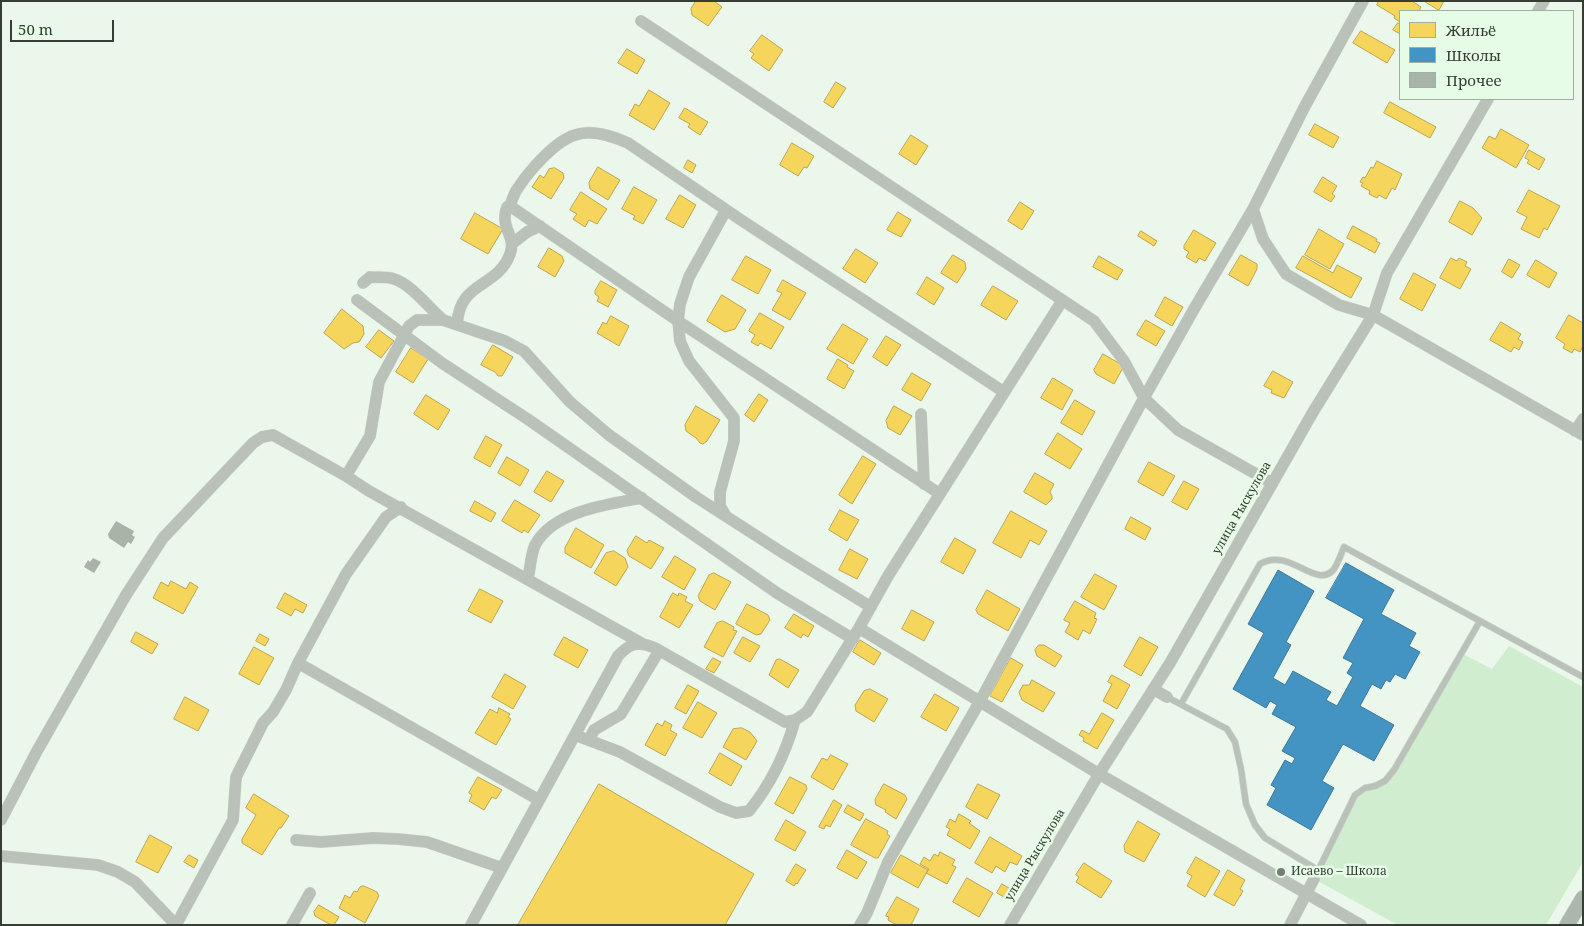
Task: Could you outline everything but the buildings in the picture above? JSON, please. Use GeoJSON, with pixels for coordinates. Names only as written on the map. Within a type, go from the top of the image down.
{"type":"FeatureCollection","features":[{"type":"Feature","properties":{"kind":"street"},"geometry":{"type":"LineString","coordinates":[[860,925],[867,913],[888,862],[980,702],[1144,398],[1254,209],[1305,106],[1363,1]]}},
{"type":"Feature","properties":{"kind":"street"},"geometry":{"type":"LineString","coordinates":[[641,21],[1094,321],[1124,361],[1144,398],[1178,430],[1272,483]]}},
{"type":"Feature","properties":{"kind":"street","name":"улица Рыскулова"},"geometry":{"type":"LineString","coordinates":[[1010,925],[1099,774],[1170,663],[1313,412],[1373,314],[1388,273],[1487,100]]}},
{"type":"Feature","properties":{"kind":"street"},"geometry":{"type":"LineString","coordinates":[[513,243],[505,227],[504,215],[507,207],[510,206],[516,190],[528,174],[563,140],[575,134],[593,133],[615,137],[628,143],[726,210],[1004,392]]}},
{"type":"Feature","properties":{"kind":"street"},"geometry":{"type":"LineString","coordinates":[[510,206],[678,321],[940,494]]}},
{"type":"Feature","properties":{"kind":"street"},"geometry":{"type":"LineString","coordinates":[[1254,209],[1263,239],[1286,274],[1339,305],[1373,314],[1579,433],[1583,419]]}},
{"type":"Feature","properties":{"kind":"street"},"geometry":{"type":"LineString","coordinates":[[726,210],[689,277],[680,304],[678,321],[680,340],[689,361],[734,418],[734,441],[720,492],[720,506],[727,517]]}},
{"type":"Feature","properties":{"kind":"street"},"geometry":{"type":"LineString","coordinates":[[457,324],[458,311],[462,300],[473,290],[498,274],[510,254],[513,243],[527,232],[540,226]]}},
{"type":"Feature","properties":{"kind":"street"},"geometry":{"type":"LineString","coordinates":[[362,283],[370,277],[394,279],[415,292],[443,320]]}},
{"type":"Feature","properties":{"kind":"street"},"geometry":{"type":"LineString","coordinates":[[357,300],[442,363],[529,420],[777,593],[853,639]]}},
{"type":"Feature","properties":{"kind":"street"},"geometry":{"type":"LineString","coordinates":[[1,820],[37,751],[126,595],[163,538],[252,443],[262,437],[273,435],[369,491],[785,722],[795,720],[808,712],[812,706],[860,628],[888,576],[1062,301]]}},
{"type":"Feature","properties":{"kind":"street"},"geometry":{"type":"LineString","coordinates":[[346,476],[370,436],[380,382],[409,326],[417,320],[443,320],[505,341],[524,351],[570,402],[609,435],[727,517],[871,607]]}},
{"type":"Feature","properties":{"kind":"street"},"geometry":{"type":"LineString","coordinates":[[921,414],[924,484]]}},
{"type":"Feature","properties":{"kind":"street"},"geometry":{"type":"LineString","coordinates":[[528,579],[535,546],[547,530],[567,517],[602,505],[642,498]]}},
{"type":"Feature","properties":{"kind":"street"},"geometry":{"type":"LineString","coordinates":[[1,856],[98,865],[118,872],[136,882],[176,925],[234,820],[236,777],[263,723],[273,712],[286,690],[298,663],[346,574],[386,517],[400,507]]}},
{"type":"Feature","properties":{"kind":"street"},"geometry":{"type":"LineString","coordinates":[[860,628],[1099,774],[1361,925]]}},
{"type":"Feature","properties":{"kind":"street"},"geometry":{"type":"LineString","coordinates":[[471,925],[618,656],[624,649],[632,645],[643,644]]}},
{"type":"Feature","properties":{"kind":"street"},"geometry":{"type":"LineString","coordinates":[[589,740],[594,730],[621,714],[659,651]]}},
{"type":"Feature","properties":{"kind":"street"},"geometry":{"type":"LineString","coordinates":[[298,663],[539,800]]}},
{"type":"Feature","properties":{"kind":"street"},"geometry":{"type":"LineString","coordinates":[[1153,689],[1167,696]]}},
{"type":"Feature","properties":{"kind":"street"},"geometry":{"type":"LineString","coordinates":[[575,735],[620,752],[720,807],[736,813],[749,811],[763,794],[789,742],[795,720]]}},
{"type":"Feature","properties":{"kind":"street"},"geometry":{"type":"LineString","coordinates":[[296,840],[321,842],[381,838],[427,842],[502,868]]}},
{"type":"Feature","properties":{"kind":"street"},"geometry":{"type":"LineString","coordinates":[[1290,925],[1316,875]]}},
{"type":"Feature","properties":{"kind":"street"},"geometry":{"type":"LineString","coordinates":[[292,925],[310,893]]}},
{"type":"Feature","properties":{"kind":"street"},"geometry":{"type":"LineString","coordinates":[[1567,925],[1583,898]]}},
{"type":"Feature","properties":{"kind":"lane"},"geometry":{"type":"LineString","coordinates":[[1181,704],[1260,564],[1269,558],[1279,558],[1316,574],[1325,575],[1334,570],[1344,547],[1583,677]]}},
{"type":"Feature","properties":{"kind":"lane"},"geometry":{"type":"LineString","coordinates":[[1167,696],[1227,729],[1235,742],[1246,804],[1255,825],[1266,838],[1316,875],[1355,795],[1365,788],[1385,781],[1394,770],[1480,621]]}},
{"type":"Feature","properties":{"kind":"green space"},"geometry":{"type":"Polygon","coordinates":[[[1509,646],[1583,687],[1583,862],[1546,925],[1398,925],[1314,879],[1355,795],[1385,781],[1461,653],[1492,669],[1509,646]]]}},
{"type":"Feature","properties":{"kind":"place","name":"Исаево – Школа"},"geometry":{"type":"Point","coordinates":[1281,872]}}]}
